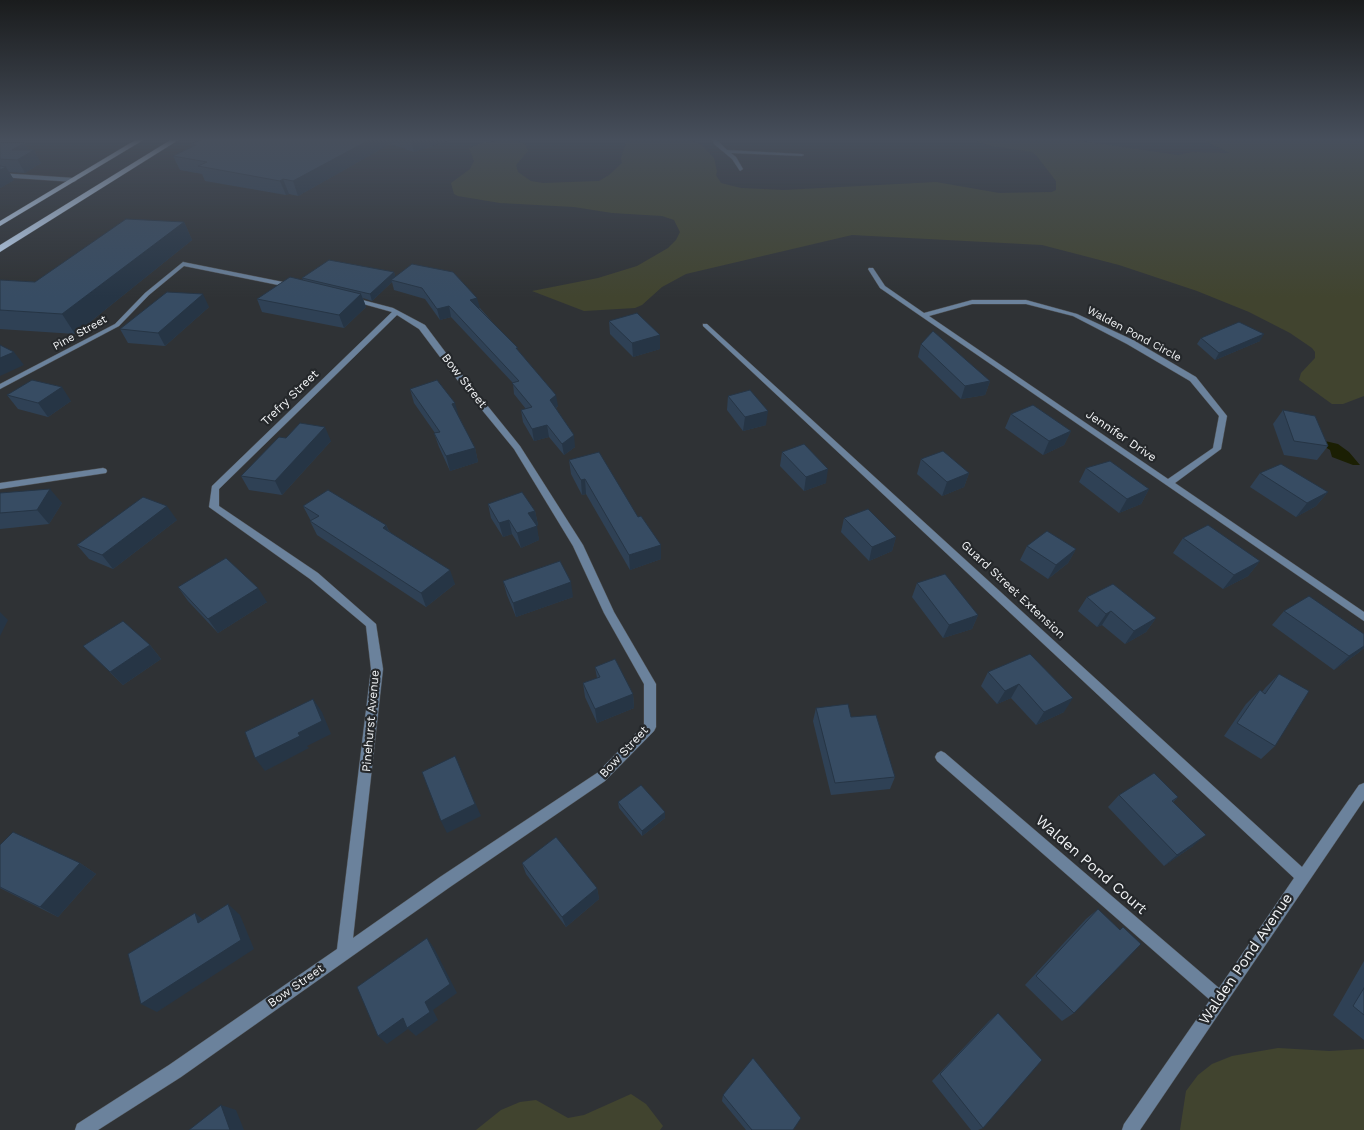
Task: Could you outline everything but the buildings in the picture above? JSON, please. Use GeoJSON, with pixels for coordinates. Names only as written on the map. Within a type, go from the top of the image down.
{"type":"FeatureCollection","features":[{"type":"Feature","properties":{"kind":"highway"},"geometry":{"type":"LineString","coordinates":[[0,224],[54,192]]}},
{"type":"Feature","properties":{"kind":"highway"},"geometry":{"type":"LineString","coordinates":[[0,249],[92,192]]}},
{"type":"Feature","properties":{"kind":"street","name":"Pine Street"},"geometry":{"type":"LineString","coordinates":[[0,387],[117,325],[147,294],[183,264],[304,288]]}},
{"type":"Feature","properties":{"kind":"street","name":"Jennifer Drive"},"geometry":{"type":"LineString","coordinates":[[871,269],[882,287],[1364,617]]}},
{"type":"Feature","properties":{"kind":"street","name":"Bow Street"},"geometry":{"type":"LineString","coordinates":[[83,1130],[175,1071],[445,882],[601,777],[650,727],[650,684],[609,613],[578,544],[517,448],[422,327],[396,312],[337,296]]}},
{"type":"Feature","properties":{"kind":"street","name":"Walden Pond Circle"},"geometry":{"type":"LineString","coordinates":[[924,315],[972,302],[1026,302],[1075,315],[1130,342],[1193,380],[1223,416],[1217,449],[1168,483]]}},
{"type":"Feature","properties":{"kind":"street","name":"Trefry Street"},"geometry":{"type":"LineString","coordinates":[[214,507],[215,488],[396,312]]}},
{"type":"Feature","properties":{"kind":"street","name":"Guard Street Extension"},"geometry":{"type":"LineString","coordinates":[[705,325],[1302,876]]}},
{"type":"Feature","properties":{"kind":"street"},"geometry":{"type":"LineString","coordinates":[[0,486],[103,471]]}},
{"type":"Feature","properties":{"kind":"street","name":"Pinehurst Avenue"},"geometry":{"type":"LineString","coordinates":[[214,507],[314,576],[371,624],[377,669],[344,952]]}},
{"type":"Feature","properties":{"kind":"street","name":"Walden Pond Court"},"geometry":{"type":"LineString","coordinates":[[941,757],[1219,998]]}},
{"type":"Feature","properties":{"kind":"street","name":"Walden Pond Avenue"},"geometry":{"type":"LineString","coordinates":[[1130,1130],[1302,876],[1364,789]]}},
{"type":"Feature","properties":{"kind":"shaded area"},"geometry":{"type":"Polygon","coordinates":[[[453,192],[1364,192],[1364,396],[1343,404],[1332,404],[1325,399],[1299,380],[1301,373],[1315,358],[1315,352],[1312,348],[1290,333],[1249,312],[1197,291],[1119,265],[1042,245],[852,235],[686,274],[662,287],[642,305],[635,308],[584,311],[532,291],[598,278],[637,266],[668,248],[676,240],[680,232],[674,220],[662,216],[612,213],[574,207],[500,203],[454,194],[453,192]]]}},
{"type":"Feature","properties":{"kind":"shaded area"},"geometry":{"type":"Polygon","coordinates":[[[1325,441],[1338,444],[1349,452],[1360,465],[1353,465],[1332,457],[1330,450],[1322,445],[1325,441]]]}},
{"type":"Feature","properties":{"kind":"shaded area"},"geometry":{"type":"Polygon","coordinates":[[[1278,1048],[1329,1051],[1364,1049],[1364,1130],[1180,1130],[1186,1091],[1198,1075],[1212,1064],[1232,1056],[1278,1048]]]}},
{"type":"Feature","properties":{"kind":"shaded area"},"geometry":{"type":"Polygon","coordinates":[[[631,1094],[646,1104],[663,1126],[660,1130],[476,1130],[501,1110],[520,1102],[536,1100],[568,1118],[584,1115],[631,1094]]]}}]}
